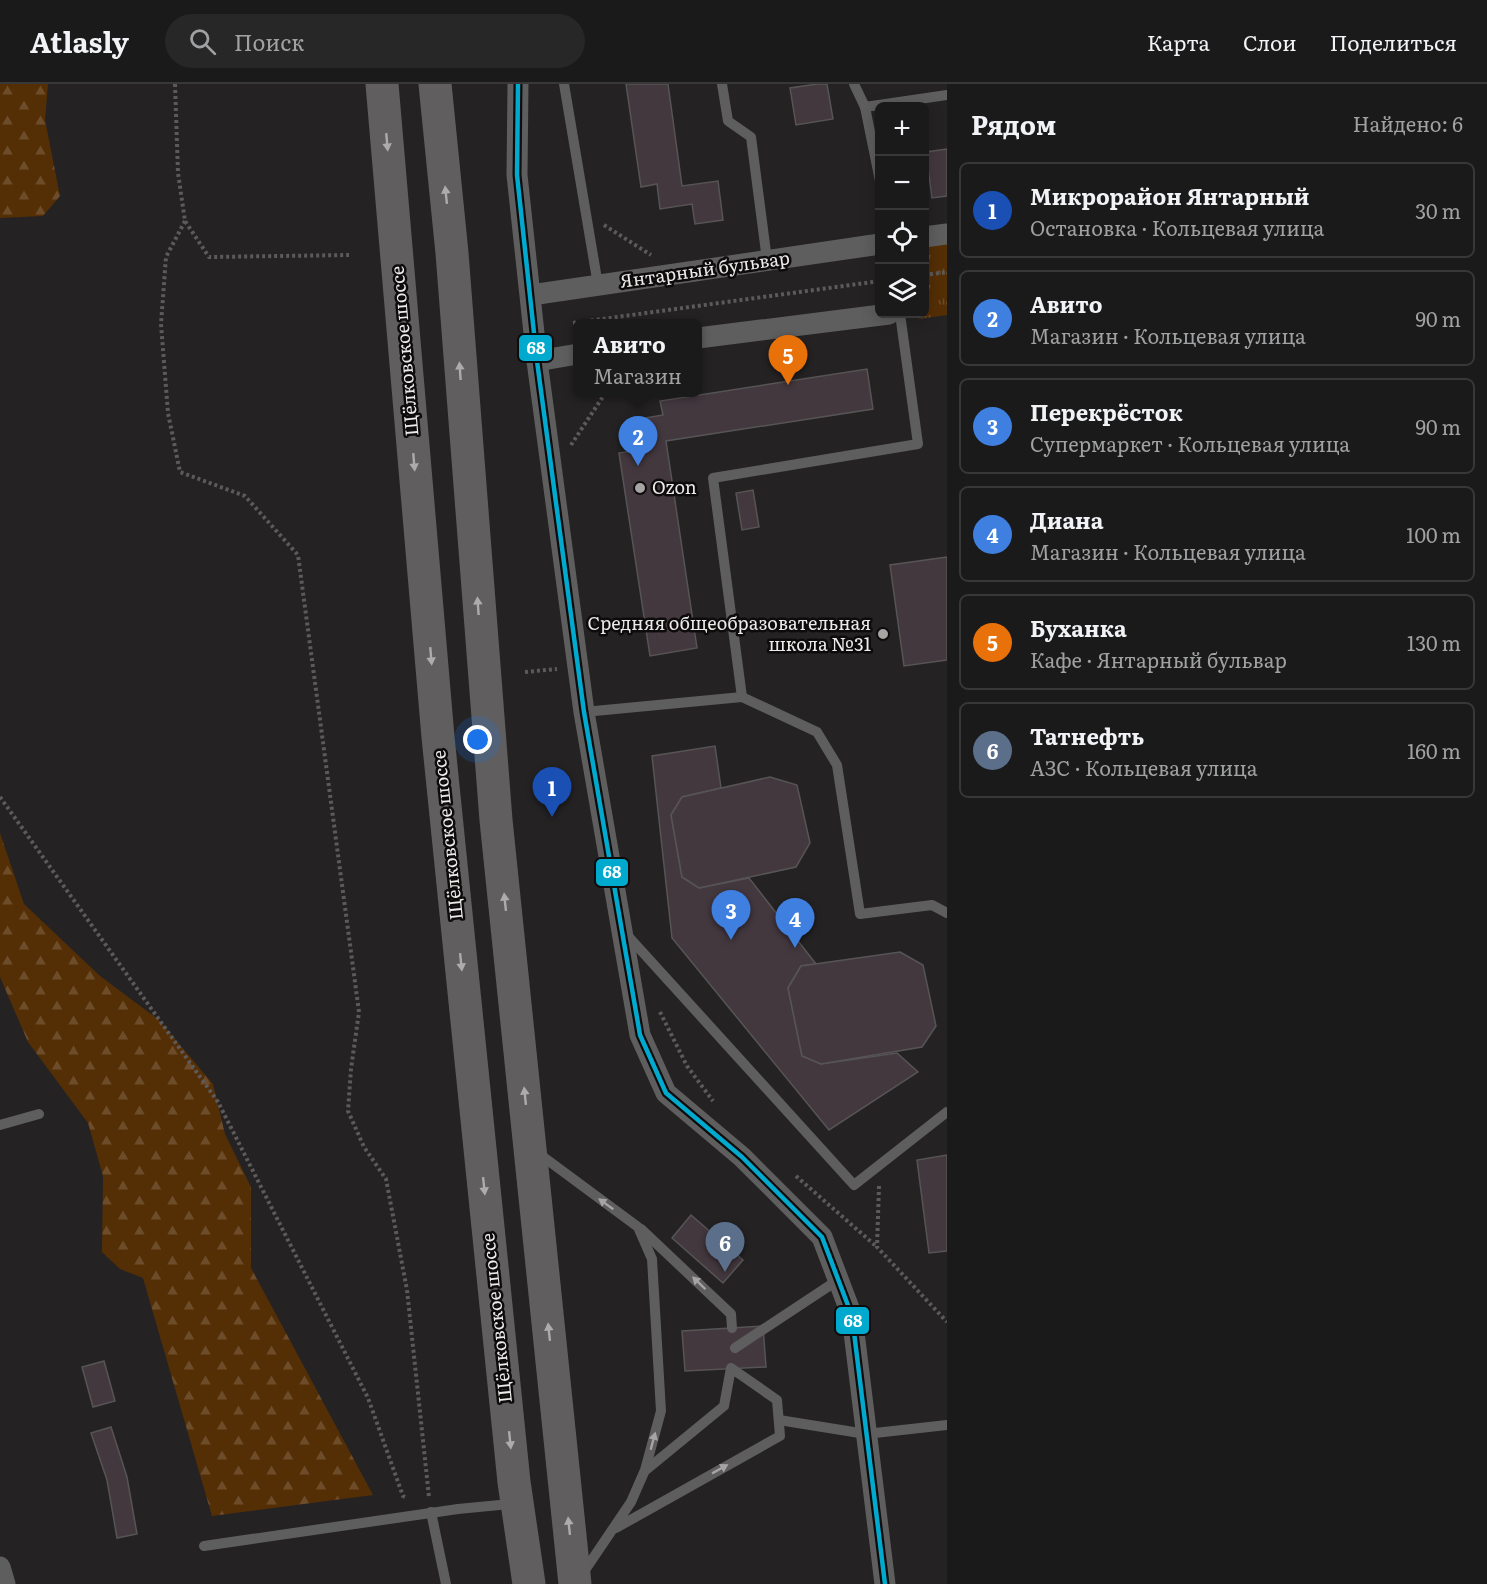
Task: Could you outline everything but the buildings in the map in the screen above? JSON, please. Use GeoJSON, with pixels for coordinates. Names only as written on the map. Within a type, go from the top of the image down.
{"type":"FeatureCollection","features":[{"type":"Feature","properties":{"kind":"main road","name":"Щёлковское шоссе"},"geometry":{"type":"LineString","coordinates":[[382,84],[438,736],[514,1482],[529,1584]]}},
{"type":"Feature","properties":{"kind":"main road"},"geometry":{"type":"LineString","coordinates":[[435,84],[452,253],[488,727],[576,1584]]}},
{"type":"Feature","properties":{"kind":"street"},"geometry":{"type":"LineString","coordinates":[[518,84],[517,175],[537,361],[554,471],[584,712],[640,1035],[666,1093],[742,1157],[822,1237],[852,1316],[885,1584]]}},
{"type":"Feature","properties":{"kind":"street"},"geometry":{"type":"LineString","coordinates":[[929,236],[947,234]]}},
{"type":"Feature","properties":{"kind":"street","name":"Янтарный бульвар"},"geometry":{"type":"LineString","coordinates":[[531,295],[875,245]]}},
{"type":"Feature","properties":{"kind":"street"},"geometry":{"type":"LineString","coordinates":[[702,337],[875,316]]}},
{"type":"Feature","properties":{"kind":"street"},"geometry":{"type":"LineString","coordinates":[[537,361],[573,355]]}},
{"type":"Feature","properties":{"kind":"street"},"geometry":{"type":"LineString","coordinates":[[0,1567],[5,1584]]}},
{"type":"Feature","properties":{"kind":"lane"},"geometry":{"type":"LineString","coordinates":[[564,84],[598,285]]}},
{"type":"Feature","properties":{"kind":"lane"},"geometry":{"type":"LineString","coordinates":[[722,84],[728,121],[751,137],[767,260]]}},
{"type":"Feature","properties":{"kind":"lane"},"geometry":{"type":"LineString","coordinates":[[854,84],[865,107],[875,160]]}},
{"type":"Feature","properties":{"kind":"lane"},"geometry":{"type":"LineString","coordinates":[[865,107],[947,95]]}},
{"type":"Feature","properties":{"kind":"lane"},"geometry":{"type":"LineString","coordinates":[[742,697],[713,478],[918,444],[901,318]]}},
{"type":"Feature","properties":{"kind":"lane"},"geometry":{"type":"LineString","coordinates":[[584,712],[742,697],[816,732],[837,765],[860,914],[932,905],[947,913]]}},
{"type":"Feature","properties":{"kind":"lane"},"geometry":{"type":"LineString","coordinates":[[622,929],[854,1185],[947,1112]]}},
{"type":"Feature","properties":{"kind":"lane"},"geometry":{"type":"LineString","coordinates":[[0,1125],[39,1114]]}},
{"type":"Feature","properties":{"kind":"lane"},"geometry":{"type":"LineString","coordinates":[[530,1146],[638,1227],[731,1314],[732,1328]]}},
{"type":"Feature","properties":{"kind":"lane"},"geometry":{"type":"LineString","coordinates":[[576,1584],[631,1502],[645,1470],[661,1411],[652,1259],[638,1227]]}},
{"type":"Feature","properties":{"kind":"lane"},"geometry":{"type":"LineString","coordinates":[[735,1348],[838,1280]]}},
{"type":"Feature","properties":{"kind":"lane"},"geometry":{"type":"LineString","coordinates":[[615,1529],[780,1436],[777,1400],[731,1368],[724,1406],[645,1470]]}},
{"type":"Feature","properties":{"kind":"lane"},"geometry":{"type":"LineString","coordinates":[[779,1420],[866,1434],[947,1425]]}},
{"type":"Feature","properties":{"kind":"lane"},"geometry":{"type":"LineString","coordinates":[[204,1545],[431,1512],[510,1503]]}},
{"type":"Feature","properties":{"kind":"lane"},"geometry":{"type":"LineString","coordinates":[[431,1512],[446,1584]]}},
{"type":"Feature","properties":{"kind":"path"},"geometry":{"type":"LineString","coordinates":[[175,84],[178,173],[185,221],[209,257],[349,255]]}},
{"type":"Feature","properties":{"kind":"path"},"geometry":{"type":"LineString","coordinates":[[586,213],[680,273]]}},
{"type":"Feature","properties":{"kind":"path"},"geometry":{"type":"LineString","coordinates":[[185,221],[166,257],[161,324],[168,412],[180,472],[245,496],[298,555],[359,1012],[348,1111],[364,1147],[386,1179],[407,1290],[431,1512]]}},
{"type":"Feature","properties":{"kind":"path"},"geometry":{"type":"LineString","coordinates":[[929,274],[947,272]]}},
{"type":"Feature","properties":{"kind":"path"},"geometry":{"type":"LineString","coordinates":[[602,319],[875,282]]}},
{"type":"Feature","properties":{"kind":"path"},"geometry":{"type":"LineString","coordinates":[[554,471],[603,397]]}},
{"type":"Feature","properties":{"kind":"path"},"geometry":{"type":"LineString","coordinates":[[525,672],[557,669]]}},
{"type":"Feature","properties":{"kind":"path"},"geometry":{"type":"LineString","coordinates":[[0,797],[218,1102],[368,1398],[403,1496],[431,1512]]}},
{"type":"Feature","properties":{"kind":"path"},"geometry":{"type":"LineString","coordinates":[[659,1009],[687,1066],[721,1108]]}},
{"type":"Feature","properties":{"kind":"path"},"geometry":{"type":"LineString","coordinates":[[877,1247],[880,1164]]}},
{"type":"Feature","properties":{"kind":"path"},"geometry":{"type":"LineString","coordinates":[[794,1174],[877,1247],[947,1323]]}},
{"type":"Feature","properties":{"kind":"green space"},"geometry":{"type":"Polygon","coordinates":[[[0,84],[48,84],[45,120],[60,196],[43,216],[0,218],[0,84]]]}},
{"type":"Feature","properties":{"kind":"green space"},"geometry":{"type":"Polygon","coordinates":[[[947,243],[947,315],[929,318],[929,264],[929,245],[947,243]]]}},
{"type":"Feature","properties":{"kind":"green space"},"geometry":{"type":"Polygon","coordinates":[[[0,833],[24,904],[100,976],[159,1020],[213,1084],[225,1134],[251,1187],[251,1268],[373,1495],[212,1516],[143,1278],[120,1269],[102,1252],[103,1176],[88,1123],[28,1042],[0,977],[0,833]]]}},
{"type":"Feature","properties":{"kind":"transit line","name":"68"},"geometry":{"type":"LineString","coordinates":[[518,84],[517,175],[537,361],[584,712],[640,1035],[666,1093],[742,1157],[822,1237],[852,1316],[885,1584]]}},
{"type":"Feature","properties":{"kind":"place","name":"Буханка"},"geometry":{"type":"Point","coordinates":[788,385]}},
{"type":"Feature","properties":{"kind":"place","name":"Авито"},"geometry":{"type":"Point","coordinates":[638,466]}},
{"type":"Feature","properties":{"kind":"place","name":"Ozon"},"geometry":{"type":"Point","coordinates":[640,488]}},
{"type":"Feature","properties":{"kind":"place","name":"Средняя общеобразовательная школа №31"},"geometry":{"type":"Point","coordinates":[883,634]}},
{"type":"Feature","properties":{"kind":"place","name":"Микрорайон Янтарный"},"geometry":{"type":"Point","coordinates":[552,817]}},
{"type":"Feature","properties":{"kind":"place","name":"Перекрёсток"},"geometry":{"type":"Point","coordinates":[731,940]}},
{"type":"Feature","properties":{"kind":"place","name":"Диана"},"geometry":{"type":"Point","coordinates":[795,948]}},
{"type":"Feature","properties":{"kind":"place","name":"Татнефть"},"geometry":{"type":"Point","coordinates":[725,1272]}}]}
